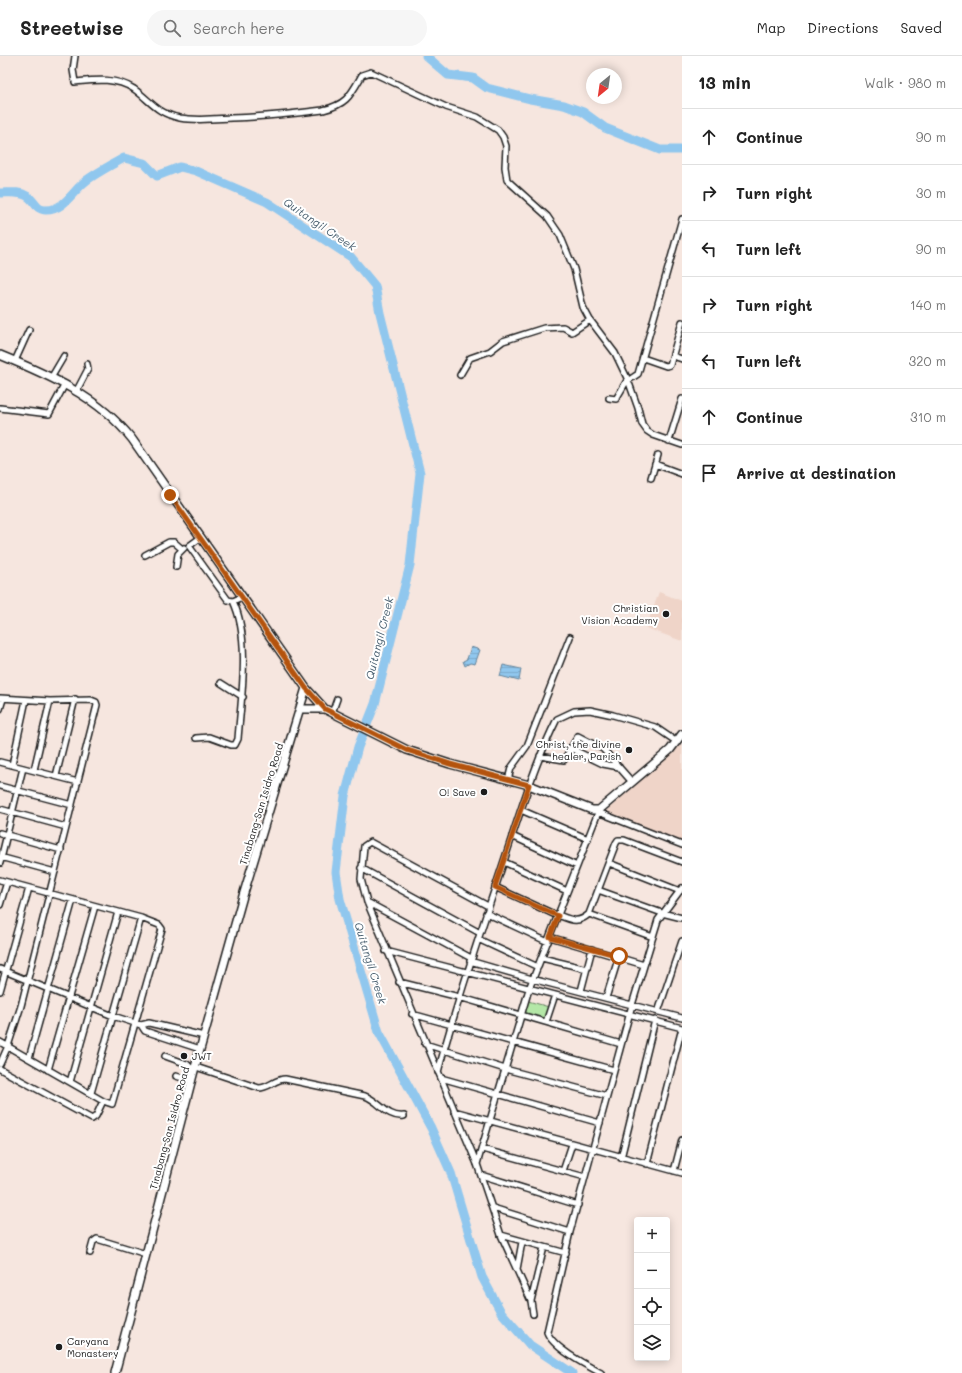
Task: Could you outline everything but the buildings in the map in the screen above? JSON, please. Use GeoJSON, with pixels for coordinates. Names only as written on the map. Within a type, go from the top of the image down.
{"type":"FeatureCollection","features":[{"type":"Feature","properties":{"kind":"street"},"geometry":{"type":"LineString","coordinates":[[75,56],[73,70],[75,82],[106,79],[133,89],[155,109],[180,118],[206,121],[322,110],[338,106],[349,98],[362,75],[371,72],[446,107],[491,124],[503,137],[506,146],[505,167],[507,180],[547,216],[560,235],[574,269],[583,307],[590,320],[616,353],[628,380],[642,424],[647,431],[653,435],[682,445]]}},
{"type":"Feature","properties":{"kind":"street"},"geometry":{"type":"LineString","coordinates":[[609,398],[616,399],[628,380],[638,374],[682,219]]}},
{"type":"Feature","properties":{"kind":"street"},"geometry":{"type":"LineString","coordinates":[[460,375],[470,358],[490,351],[503,341],[551,327],[563,327],[572,332],[590,320]]}},
{"type":"Feature","properties":{"kind":"street"},"geometry":{"type":"LineString","coordinates":[[643,358],[666,366],[670,365],[681,331],[682,322]]}},
{"type":"Feature","properties":{"kind":"street"},"geometry":{"type":"LineString","coordinates":[[15,361],[29,330]]}},
{"type":"Feature","properties":{"kind":"street"},"geometry":{"type":"LineString","coordinates":[[0,355],[65,384],[109,413],[123,428],[306,688],[325,709],[407,750],[450,764],[529,785],[682,845]]}},
{"type":"Feature","properties":{"kind":"street"},"geometry":{"type":"LineString","coordinates":[[51,378],[64,356]]}},
{"type":"Feature","properties":{"kind":"street"},"geometry":{"type":"LineString","coordinates":[[673,356],[682,359]]}},
{"type":"Feature","properties":{"kind":"street"},"geometry":{"type":"LineString","coordinates":[[76,392],[88,369],[87,364]]}},
{"type":"Feature","properties":{"kind":"street"},"geometry":{"type":"LineString","coordinates":[[0,408],[49,414],[65,384]]}},
{"type":"Feature","properties":{"kind":"street"},"geometry":{"type":"LineString","coordinates":[[669,441],[680,416],[682,399]]}},
{"type":"Feature","properties":{"kind":"street"},"geometry":{"type":"LineString","coordinates":[[650,478],[658,455]]}},
{"type":"Feature","properties":{"kind":"street"},"geometry":{"type":"LineString","coordinates":[[655,464],[682,474]]}},
{"type":"Feature","properties":{"kind":"street"},"geometry":{"type":"LineString","coordinates":[[176,567],[178,554],[182,548],[200,538]]}},
{"type":"Feature","properties":{"kind":"street"},"geometry":{"type":"LineString","coordinates":[[146,555],[169,542],[174,542],[182,548]]}},
{"type":"Feature","properties":{"kind":"street"},"geometry":{"type":"LineString","coordinates":[[188,546],[228,600],[233,601],[242,597]]}},
{"type":"Feature","properties":{"kind":"street"},"geometry":{"type":"LineString","coordinates":[[196,738],[209,736],[228,744],[235,745],[238,739],[243,697],[239,612],[233,601]]}},
{"type":"Feature","properties":{"kind":"street"},"geometry":{"type":"LineString","coordinates":[[508,780],[513,765],[527,746],[570,636]]}},
{"type":"Feature","properties":{"kind":"street"},"geometry":{"type":"LineString","coordinates":[[221,683],[243,697]]}},
{"type":"Feature","properties":{"kind":"street","name":"Tinabang-San Isidro Road"},"geometry":{"type":"LineString","coordinates":[[115,1373],[200,1049],[243,896],[306,688]]}},
{"type":"Feature","properties":{"kind":"street"},"geometry":{"type":"LineString","coordinates":[[0,709],[1,698],[50,701],[75,699],[94,701],[97,705],[27,982],[8,1046],[0,1064]]}},
{"type":"Feature","properties":{"kind":"street"},"geometry":{"type":"LineString","coordinates":[[56,776],[75,699]]}},
{"type":"Feature","properties":{"kind":"street"},"geometry":{"type":"LineString","coordinates":[[332,713],[337,699]]}},
{"type":"Feature","properties":{"kind":"street"},"geometry":{"type":"LineString","coordinates":[[12,765],[26,700]]}},
{"type":"Feature","properties":{"kind":"street"},"geometry":{"type":"LineString","coordinates":[[34,770],[50,701]]}},
{"type":"Feature","properties":{"kind":"street"},"geometry":{"type":"LineString","coordinates":[[300,709],[325,709]]}},
{"type":"Feature","properties":{"kind":"street"},"geometry":{"type":"LineString","coordinates":[[438,1072],[470,959],[529,785],[557,719],[574,711],[590,710],[655,727],[677,742]]}},
{"type":"Feature","properties":{"kind":"street"},"geometry":{"type":"LineString","coordinates":[[477,1164],[532,979],[542,958],[598,811],[677,742],[682,734]]}},
{"type":"Feature","properties":{"kind":"street"},"geometry":{"type":"LineString","coordinates":[[540,756],[564,760],[578,736],[603,749],[632,782]]}},
{"type":"Feature","properties":{"kind":"street"},"geometry":{"type":"LineString","coordinates":[[570,748],[603,764],[620,767]]}},
{"type":"Feature","properties":{"kind":"street"},"geometry":{"type":"LineString","coordinates":[[0,762],[78,782]]}},
{"type":"Feature","properties":{"kind":"street"},"geometry":{"type":"LineString","coordinates":[[23,768],[0,859],[55,872]]}},
{"type":"Feature","properties":{"kind":"street"},"geometry":{"type":"LineString","coordinates":[[0,786],[72,804]]}},
{"type":"Feature","properties":{"kind":"street"},"geometry":{"type":"LineString","coordinates":[[0,809],[66,827]]}},
{"type":"Feature","properties":{"kind":"street"},"geometry":{"type":"LineString","coordinates":[[521,810],[588,839]]}},
{"type":"Feature","properties":{"kind":"street"},"geometry":{"type":"LineString","coordinates":[[0,833],[61,850]]}},
{"type":"Feature","properties":{"kind":"street"},"geometry":{"type":"LineString","coordinates":[[512,836],[577,866]]}},
{"type":"Feature","properties":{"kind":"street"},"geometry":{"type":"LineString","coordinates":[[495,887],[558,916],[574,921],[583,919],[589,914],[616,843],[619,839],[682,862]]}},
{"type":"Feature","properties":{"kind":"street"},"geometry":{"type":"LineString","coordinates":[[488,906],[370,842],[364,846],[361,868],[362,889],[412,1014],[477,1164],[501,1235],[531,1301],[533,1314]]}},
{"type":"Feature","properties":{"kind":"street"},"geometry":{"type":"LineString","coordinates":[[504,862],[567,891]]}},
{"type":"Feature","properties":{"kind":"street"},"geometry":{"type":"LineString","coordinates":[[601,1373],[573,1357],[548,1334],[570,1232],[629,1014],[662,913],[681,889],[609,863]]}},
{"type":"Feature","properties":{"kind":"street"},"geometry":{"type":"LineString","coordinates":[[361,868],[480,933]]}},
{"type":"Feature","properties":{"kind":"street"},"geometry":{"type":"LineString","coordinates":[[0,880],[141,918],[159,925],[162,929],[134,1024],[113,1103],[110,1105],[0,1042]]}},
{"type":"Feature","properties":{"kind":"street"},"geometry":{"type":"LineString","coordinates":[[0,905],[7,882]]}},
{"type":"Feature","properties":{"kind":"street"},"geometry":{"type":"LineString","coordinates":[[0,991],[28,888]]}},
{"type":"Feature","properties":{"kind":"street"},"geometry":{"type":"LineString","coordinates":[[598,890],[662,913],[682,918]]}},
{"type":"Feature","properties":{"kind":"street"},"geometry":{"type":"LineString","coordinates":[[29,1058],[73,900]]}},
{"type":"Feature","properties":{"kind":"street"},"geometry":{"type":"LineString","coordinates":[[367,902],[470,959],[532,979],[682,1018]]}},
{"type":"Feature","properties":{"kind":"street"},"geometry":{"type":"LineString","coordinates":[[48,1070],[70,998],[95,906]]}},
{"type":"Feature","properties":{"kind":"street"},"geometry":{"type":"LineString","coordinates":[[70,1082],[118,912]]}},
{"type":"Feature","properties":{"kind":"street"},"geometry":{"type":"LineString","coordinates":[[486,913],[549,939],[619,956],[644,965]]}},
{"type":"Feature","properties":{"kind":"street"},"geometry":{"type":"LineString","coordinates":[[589,914],[653,937]]}},
{"type":"Feature","properties":{"kind":"street"},"geometry":{"type":"LineString","coordinates":[[91,1093],[141,918]]}},
{"type":"Feature","properties":{"kind":"street"},"geometry":{"type":"LineString","coordinates":[[478,939],[538,967]]}},
{"type":"Feature","properties":{"kind":"street"},"geometry":{"type":"LineString","coordinates":[[658,1012],[682,941]]}},
{"type":"Feature","properties":{"kind":"street"},"geometry":{"type":"LineString","coordinates":[[581,991],[592,949]]}},
{"type":"Feature","properties":{"kind":"street"},"geometry":{"type":"LineString","coordinates":[[386,951],[682,1028],[647,1164]]}},
{"type":"Feature","properties":{"kind":"street"},"geometry":{"type":"LineString","coordinates":[[606,998],[619,956]]}},
{"type":"Feature","properties":{"kind":"street"},"geometry":{"type":"LineString","coordinates":[[542,958],[587,969]]}},
{"type":"Feature","properties":{"kind":"street"},"geometry":{"type":"LineString","coordinates":[[0,970],[134,1024],[140,1025],[148,1023],[204,1036]]}},
{"type":"Feature","properties":{"kind":"street"},"geometry":{"type":"LineString","coordinates":[[399,982],[459,997],[621,1044]]}},
{"type":"Feature","properties":{"kind":"street"},"geometry":{"type":"LineString","coordinates":[[546,1022],[555,995]]}},
{"type":"Feature","properties":{"kind":"street"},"geometry":{"type":"LineString","coordinates":[[412,1014],[614,1070]]}},
{"type":"Feature","properties":{"kind":"street"},"geometry":{"type":"LineString","coordinates":[[621,1158],[655,1020]]}},
{"type":"Feature","properties":{"kind":"street"},"geometry":{"type":"LineString","coordinates":[[140,1025],[146,1030],[200,1049]]}},
{"type":"Feature","properties":{"kind":"street"},"geometry":{"type":"LineString","coordinates":[[425,1044],[505,1069],[607,1096]]}},
{"type":"Feature","properties":{"kind":"street"},"geometry":{"type":"LineString","coordinates":[[165,1056],[188,1064],[195,1069],[259,1088],[269,1086],[281,1079],[285,1079],[365,1096],[371,1098],[389,1114],[397,1117],[404,1116]]}},
{"type":"Feature","properties":{"kind":"street"},"geometry":{"type":"LineString","coordinates":[[0,1069],[92,1119],[96,1116],[103,1101]]}},
{"type":"Feature","properties":{"kind":"street"},"geometry":{"type":"LineString","coordinates":[[176,1076],[192,1081]]}},
{"type":"Feature","properties":{"kind":"street"},"geometry":{"type":"LineString","coordinates":[[441,1078],[600,1123]]}},
{"type":"Feature","properties":{"kind":"street"},"geometry":{"type":"LineString","coordinates":[[454,1111],[682,1174]]}},
{"type":"Feature","properties":{"kind":"street"},"geometry":{"type":"LineString","coordinates":[[674,1171],[682,1140]]}},
{"type":"Feature","properties":{"kind":"street"},"geometry":{"type":"LineString","coordinates":[[563,1171],[572,1144]]}},
{"type":"Feature","properties":{"kind":"street"},"geometry":{"type":"LineString","coordinates":[[482,1149],[585,1178]]}},
{"type":"Feature","properties":{"kind":"street"},"geometry":{"type":"LineString","coordinates":[[481,1175],[578,1205]]}},
{"type":"Feature","properties":{"kind":"street"},"geometry":{"type":"LineString","coordinates":[[493,1208],[570,1232]]}},
{"type":"Feature","properties":{"kind":"street"},"geometry":{"type":"LineString","coordinates":[[501,1235],[566,1253]]}},
{"type":"Feature","properties":{"kind":"street"},"geometry":{"type":"LineString","coordinates":[[90,1253],[93,1242],[97,1239],[146,1254]]}},
{"type":"Feature","properties":{"kind":"street"},"geometry":{"type":"LineString","coordinates":[[517,1269],[522,1242]]}},
{"type":"Feature","properties":{"kind":"street"},"geometry":{"type":"LineString","coordinates":[[531,1301],[544,1247]]}},
{"type":"Feature","properties":{"kind":"shaded area","name":"Christian Vision Academy"},"geometry":{"type":"Polygon","coordinates":[[[659,592],[682,601],[682,641],[646,628],[659,592]]]}},
{"type":"Feature","properties":{"kind":"shaded area"},"geometry":{"type":"Polygon","coordinates":[[[682,744],[682,843],[605,812],[682,744]]]}},
{"type":"Feature","properties":{"kind":"green space"},"geometry":{"type":"Polygon","coordinates":[[[528,1001],[549,1007],[545,1019],[524,1013],[528,1001]]]}},
{"type":"Feature","properties":{"kind":"water"},"geometry":{"type":"Polygon","coordinates":[[[471,647],[480,650],[475,664],[470,663],[465,666],[463,661],[467,659],[471,647]]]}},
{"type":"Feature","properties":{"kind":"water"},"geometry":{"type":"Polygon","coordinates":[[[503,665],[521,669],[519,681],[500,676],[503,665]]]}},
{"type":"Feature","properties":{"kind":"waterway"},"geometry":{"type":"LineString","coordinates":[[426,56],[448,75],[473,78],[487,88],[530,99],[564,105],[583,112],[605,128],[660,150],[682,150]]}},
{"type":"Feature","properties":{"kind":"waterway","name":"Quitangil Creek"},"geometry":{"type":"LineString","coordinates":[[0,193],[21,193],[30,198],[37,207],[42,210],[53,209],[64,203],[87,180],[124,158],[144,163],[157,176],[180,167],[196,171],[267,202],[351,257],[375,286],[380,313],[420,473],[410,565],[375,704],[358,747],[345,796],[336,872],[340,899],[379,1032],[431,1128],[451,1173],[482,1277],[501,1312],[530,1345],[572,1373]]}},
{"type":"Feature","properties":{"kind":"place","name":"Christian Vision Academy"},"geometry":{"type":"Point","coordinates":[666,614]}},
{"type":"Feature","properties":{"kind":"place","name":"Christ, the divine healer, Parish"},"geometry":{"type":"Point","coordinates":[629,750]}},
{"type":"Feature","properties":{"kind":"place","name":"O! Save"},"geometry":{"type":"Point","coordinates":[484,792]}},
{"type":"Feature","properties":{"kind":"place","name":"JWT"},"geometry":{"type":"Point","coordinates":[184,1056]}},
{"type":"Feature","properties":{"kind":"place","name":"Caryana Monastery"},"geometry":{"type":"Point","coordinates":[59,1347]}},
{"type":"Feature","properties":{"kind":"route"},"geometry":{"type":"LineString","coordinates":[[170,495],[306,688],[325,709],[407,750],[450,764],[529,785],[495,887],[558,916],[550,937],[619,956]]}}]}
